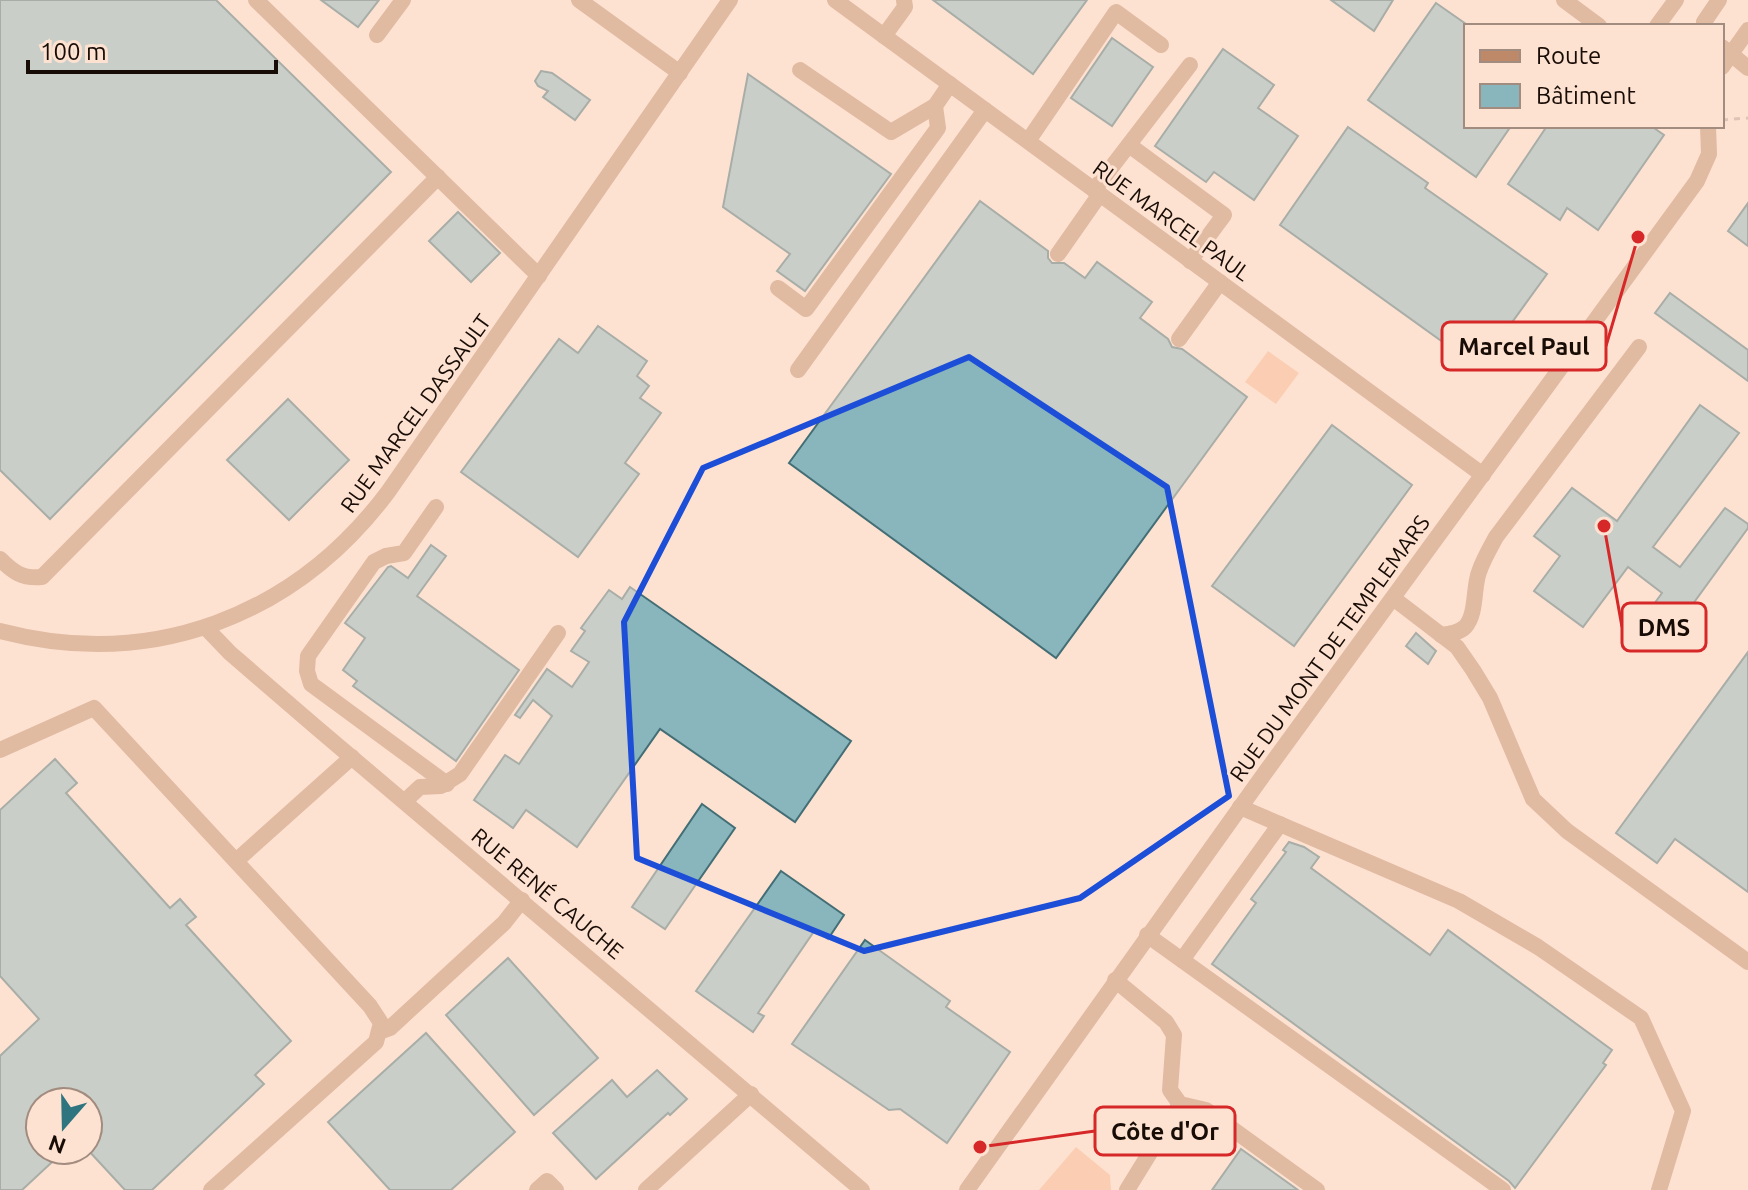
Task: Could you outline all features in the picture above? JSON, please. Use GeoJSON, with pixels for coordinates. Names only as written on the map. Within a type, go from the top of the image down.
{"type":"FeatureCollection","features":[{"type":"Feature","properties":{"kind":"street"},"geometry":{"type":"LineString","coordinates":[[256,0],[539,276]]}},
{"type":"Feature","properties":{"kind":"street"},"geometry":{"type":"LineString","coordinates":[[377,35],[403,0]]}},
{"type":"Feature","properties":{"kind":"street"},"geometry":{"type":"LineString","coordinates":[[579,0],[680,73]]}},
{"type":"Feature","properties":{"kind":"street","name":"RUE MARCEL DASSAULT"},"geometry":{"type":"LineString","coordinates":[[0,631],[44,640],[100,643],[157,639],[206,628],[256,607],[316,569],[352,537],[388,492],[730,0]]}},
{"type":"Feature","properties":{"kind":"street","name":"RUE MARCEL PAUL"},"geometry":{"type":"LineString","coordinates":[[835,0],[1483,475]]}},
{"type":"Feature","properties":{"kind":"street"},"geometry":{"type":"LineString","coordinates":[[884,36],[905,7],[904,0]]}},
{"type":"Feature","properties":{"kind":"street"},"geometry":{"type":"LineString","coordinates":[[1564,0],[1596,24]]}},
{"type":"Feature","properties":{"kind":"street"},"geometry":{"type":"LineString","coordinates":[[1658,24],[1676,0]]}},
{"type":"Feature","properties":{"kind":"street"},"geometry":{"type":"LineString","coordinates":[[1704,24],[1719,0]]}},
{"type":"Feature","properties":{"kind":"street"},"geometry":{"type":"LineString","coordinates":[[1028,141],[1116,12],[1161,45]]}},
{"type":"Feature","properties":{"kind":"street"},"geometry":{"type":"LineString","coordinates":[[1748,30],[1725,56],[1748,68]]}},
{"type":"Feature","properties":{"kind":"street"},"geometry":{"type":"LineString","coordinates":[[1058,254],[1129,145],[1190,65]]}},
{"type":"Feature","properties":{"kind":"street"},"geometry":{"type":"LineString","coordinates":[[800,70],[891,132],[935,106],[950,84]]}},
{"type":"Feature","properties":{"kind":"street"},"geometry":{"type":"LineString","coordinates":[[778,288],[806,309],[938,128],[935,106]]}},
{"type":"Feature","properties":{"kind":"street"},"geometry":{"type":"LineString","coordinates":[[798,370],[985,110]]}},
{"type":"Feature","properties":{"kind":"street","name":"RUE DU MONT DE TEMPLEMARS"},"geometry":{"type":"LineString","coordinates":[[967,1190],[1147,935],[1697,181],[1709,154],[1708,128]]}},
{"type":"Feature","properties":{"kind":"street"},"geometry":{"type":"LineString","coordinates":[[1129,145],[1224,215],[1190,261]]}},
{"type":"Feature","properties":{"kind":"street"},"geometry":{"type":"LineString","coordinates":[[0,559],[14,573],[29,579],[42,577],[438,177]]}},
{"type":"Feature","properties":{"kind":"street"},"geometry":{"type":"LineString","coordinates":[[1179,339],[1220,282]]}},
{"type":"Feature","properties":{"kind":"street"},"geometry":{"type":"LineString","coordinates":[[1441,635],[1453,634],[1464,628],[1472,611],[1479,568],[1496,537],[1639,347]]}},
{"type":"Feature","properties":{"kind":"street"},"geometry":{"type":"LineString","coordinates":[[436,507],[404,553],[374,562],[308,656],[307,671],[311,684],[447,784]]}},
{"type":"Feature","properties":{"kind":"street"},"geometry":{"type":"LineString","coordinates":[[1393,598],[1457,647],[1490,698],[1533,799],[1567,831],[1748,962]]}},
{"type":"Feature","properties":{"kind":"street","name":"RUE RENÉ CAUCHE"},"geometry":{"type":"LineString","coordinates":[[206,628],[230,653],[317,728],[862,1190]]}},
{"type":"Feature","properties":{"kind":"street"},"geometry":{"type":"LineString","coordinates":[[405,801],[420,787],[435,788],[460,774],[558,633]]}},
{"type":"Feature","properties":{"kind":"street"},"geometry":{"type":"LineString","coordinates":[[317,728],[335,702]]}},
{"type":"Feature","properties":{"kind":"street"},"geometry":{"type":"LineString","coordinates":[[0,750],[94,708],[370,1006],[381,1023],[376,1042],[211,1190]]}},
{"type":"Feature","properties":{"kind":"street"},"geometry":{"type":"LineString","coordinates":[[236,861],[352,757]]}},
{"type":"Feature","properties":{"kind":"street"},"geometry":{"type":"LineString","coordinates":[[1240,807],[1459,901],[1538,947],[1641,1018],[1683,1111],[1659,1190]]}},
{"type":"Feature","properties":{"kind":"street"},"geometry":{"type":"LineString","coordinates":[[1182,960],[1280,824]]}},
{"type":"Feature","properties":{"kind":"street"},"geometry":{"type":"LineString","coordinates":[[379,1032],[390,1028],[504,923],[522,900]]}},
{"type":"Feature","properties":{"kind":"street"},"geometry":{"type":"LineString","coordinates":[[1147,935],[1503,1190]]}},
{"type":"Feature","properties":{"kind":"street"},"geometry":{"type":"LineString","coordinates":[[1115,980],[1166,1022],[1174,1035],[1170,1090],[1180,1104],[1206,1110],[1317,1190]]}},
{"type":"Feature","properties":{"kind":"street"},"geometry":{"type":"LineString","coordinates":[[646,1190],[751,1094]]}},
{"type":"Feature","properties":{"kind":"street"},"geometry":{"type":"LineString","coordinates":[[1127,1190],[1180,1104]]}},
{"type":"Feature","properties":{"kind":"street"},"geometry":{"type":"LineString","coordinates":[[537,1190],[547,1181],[556,1190]]}},
{"type":"Feature","properties":{"kind":"path"},"geometry":{"type":"LineString","coordinates":[[1724,120],[1748,118]]}},
{"type":"Feature","properties":{"kind":"highlighted area"},"geometry":{"type":"Polygon","coordinates":[[[969,357],[1167,487],[1229,796],[1080,898],[864,951],[637,858],[624,622],[703,468],[969,357]]]}},
{"type":"Feature","properties":{"kind":"shaded area"},"geometry":{"type":"Polygon","coordinates":[[[1268,351],[1299,373],[1276,404],[1245,382],[1268,351]]]}},
{"type":"Feature","properties":{"kind":"shaded area"},"geometry":{"type":"Polygon","coordinates":[[[1076,1147],[1110,1175],[1111,1190],[1039,1190],[1076,1147]]]}},
{"type":"Feature","properties":{"kind":"building"},"geometry":{"type":"Polygon","coordinates":[[[0,0],[216,0],[391,172],[50,519],[0,470],[0,0]]]}},
{"type":"Feature","properties":{"kind":"building"},"geometry":{"type":"Polygon","coordinates":[[[321,0],[379,0],[358,27],[321,0]]]}},
{"type":"Feature","properties":{"kind":"building"},"geometry":{"type":"Polygon","coordinates":[[[933,0],[1087,0],[1033,74],[933,0]]]}},
{"type":"Feature","properties":{"kind":"building"},"geometry":{"type":"Polygon","coordinates":[[[1331,0],[1393,0],[1374,31],[1331,0]]]}},
{"type":"Feature","properties":{"kind":"building"},"geometry":{"type":"Polygon","coordinates":[[[1436,3],[1466,24],[1464,128],[1510,128],[1476,177],[1368,100],[1436,3]]]}},
{"type":"Feature","properties":{"kind":"building"},"geometry":{"type":"Polygon","coordinates":[[[1112,38],[1153,67],[1112,126],[1071,98],[1112,38]]]}},
{"type":"Feature","properties":{"kind":"building"},"geometry":{"type":"Polygon","coordinates":[[[1223,49],[1274,85],[1258,108],[1298,136],[1254,200],[1214,172],[1206,182],[1155,146],[1223,49]]]}},
{"type":"Feature","properties":{"kind":"building"},"geometry":{"type":"Polygon","coordinates":[[[541,71],[552,73],[590,100],[575,120],[543,97],[548,91],[535,81],[541,71]]]}},
{"type":"Feature","properties":{"kind":"building"},"geometry":{"type":"Polygon","coordinates":[[[748,74],[891,174],[805,291],[777,271],[790,254],[723,207],[748,74]]]}},
{"type":"Feature","properties":{"kind":"building"},"geometry":{"type":"Polygon","coordinates":[[[1348,127],[1428,183],[1425,188],[1547,274],[1479,368],[1280,225],[1348,127]]]}},
{"type":"Feature","properties":{"kind":"building"},"geometry":{"type":"Polygon","coordinates":[[[1546,128],[1654,128],[1664,135],[1598,230],[1567,208],[1560,220],[1508,184],[1546,128]]]}},
{"type":"Feature","properties":{"kind":"building"},"geometry":{"type":"Polygon","coordinates":[[[980,201],[1048,251],[1052,263],[1064,263],[1085,278],[1097,262],[1152,302],[1140,318],[1168,339],[1172,347],[1182,349],[1247,397],[1056,658],[789,463],[980,201]]]}},
{"type":"Feature","properties":{"kind":"building"},"geometry":{"type":"Polygon","coordinates":[[[1748,203],[1748,246],[1728,231],[1748,203]]]}},
{"type":"Feature","properties":{"kind":"building"},"geometry":{"type":"Polygon","coordinates":[[[458,212],[500,253],[471,282],[429,241],[458,212]]]}},
{"type":"Feature","properties":{"kind":"building"},"geometry":{"type":"Polygon","coordinates":[[[1670,293],[1748,350],[1748,381],[1655,313],[1670,293]]]}},
{"type":"Feature","properties":{"kind":"building"},"geometry":{"type":"Polygon","coordinates":[[[598,326],[647,361],[637,376],[649,386],[640,398],[661,413],[625,463],[639,474],[578,557],[461,472],[559,339],[578,353],[598,326]]]}},
{"type":"Feature","properties":{"kind":"building"},"geometry":{"type":"Polygon","coordinates":[[[288,399],[349,460],[289,520],[227,460],[288,399]]]}},
{"type":"Feature","properties":{"kind":"building"},"geometry":{"type":"Polygon","coordinates":[[[1700,405],[1739,433],[1653,547],[1680,567],[1725,508],[1748,524],[1748,528],[1679,623],[1654,604],[1662,593],[1628,567],[1583,627],[1534,591],[1560,556],[1534,536],[1572,488],[1617,521],[1700,405]]]}},
{"type":"Feature","properties":{"kind":"building"},"geometry":{"type":"Polygon","coordinates":[[[1332,425],[1412,485],[1294,646],[1212,586],[1332,425]]]}},
{"type":"Feature","properties":{"kind":"building"},"geometry":{"type":"Polygon","coordinates":[[[431,545],[446,556],[417,596],[519,670],[456,761],[353,686],[357,681],[343,670],[365,638],[345,623],[388,567],[408,578],[431,545]]]}},
{"type":"Feature","properties":{"kind":"building"},"geometry":{"type":"Polygon","coordinates":[[[630,587],[851,741],[795,822],[660,729],[577,847],[526,810],[513,828],[474,800],[505,755],[519,764],[552,716],[533,700],[520,718],[515,715],[547,669],[572,687],[589,662],[571,651],[585,631],[581,628],[609,590],[622,599],[630,587]]]}},
{"type":"Feature","properties":{"kind":"building"},"geometry":{"type":"Polygon","coordinates":[[[1416,633],[1436,651],[1428,664],[1406,646],[1416,633]]]}},
{"type":"Feature","properties":{"kind":"building"},"geometry":{"type":"Polygon","coordinates":[[[1748,652],[1748,892],[1675,839],[1657,863],[1616,833],[1748,652]]]}},
{"type":"Feature","properties":{"kind":"building"},"geometry":{"type":"Polygon","coordinates":[[[55,759],[77,783],[66,793],[170,908],[180,899],[196,917],[186,925],[291,1041],[255,1075],[264,1084],[152,1190],[125,1190],[103,1166],[104,1086],[24,1086],[24,1166],[48,1166],[22,1190],[0,1190],[0,1056],[39,1019],[0,976],[0,810],[55,759]]]}},
{"type":"Feature","properties":{"kind":"building"},"geometry":{"type":"Polygon","coordinates":[[[702,804],[735,828],[665,929],[632,907],[702,804]]]}},
{"type":"Feature","properties":{"kind":"building"},"geometry":{"type":"Polygon","coordinates":[[[1289,842],[1319,857],[1311,868],[1430,955],[1448,930],[1612,1050],[1603,1063],[1606,1065],[1515,1188],[1212,964],[1256,903],[1251,899],[1286,852],[1283,850],[1289,842]]]}},
{"type":"Feature","properties":{"kind":"building"},"geometry":{"type":"Polygon","coordinates":[[[781,871],[844,915],[828,939],[815,930],[758,1013],[764,1016],[753,1032],[696,991],[781,871]]]}},
{"type":"Feature","properties":{"kind":"building"},"geometry":{"type":"Polygon","coordinates":[[[865,940],[950,1001],[946,1007],[1010,1052],[947,1143],[900,1109],[889,1110],[792,1044],[865,940]]]}},
{"type":"Feature","properties":{"kind":"building"},"geometry":{"type":"Polygon","coordinates":[[[508,958],[598,1058],[534,1115],[446,1015],[508,958]]]}},
{"type":"Feature","properties":{"kind":"building"},"geometry":{"type":"Polygon","coordinates":[[[426,1033],[515,1132],[451,1190],[390,1190],[328,1122],[426,1033]]]}},
{"type":"Feature","properties":{"kind":"building"},"geometry":{"type":"Polygon","coordinates":[[[657,1070],[687,1099],[596,1179],[553,1133],[612,1080],[627,1097],[657,1070]]]}},
{"type":"Feature","properties":{"kind":"building"},"geometry":{"type":"Polygon","coordinates":[[[1241,1149],[1298,1190],[1212,1190],[1241,1149]]]}},
{"type":"Feature","properties":{"kind":"place","name":"Marcel Paul"},"geometry":{"type":"Point","coordinates":[1638,237]}},
{"type":"Feature","properties":{"kind":"place","name":"DMS"},"geometry":{"type":"Point","coordinates":[1604,526]}},
{"type":"Feature","properties":{"kind":"place","name":"Côte d'Or"},"geometry":{"type":"Point","coordinates":[980,1147]}}]}
